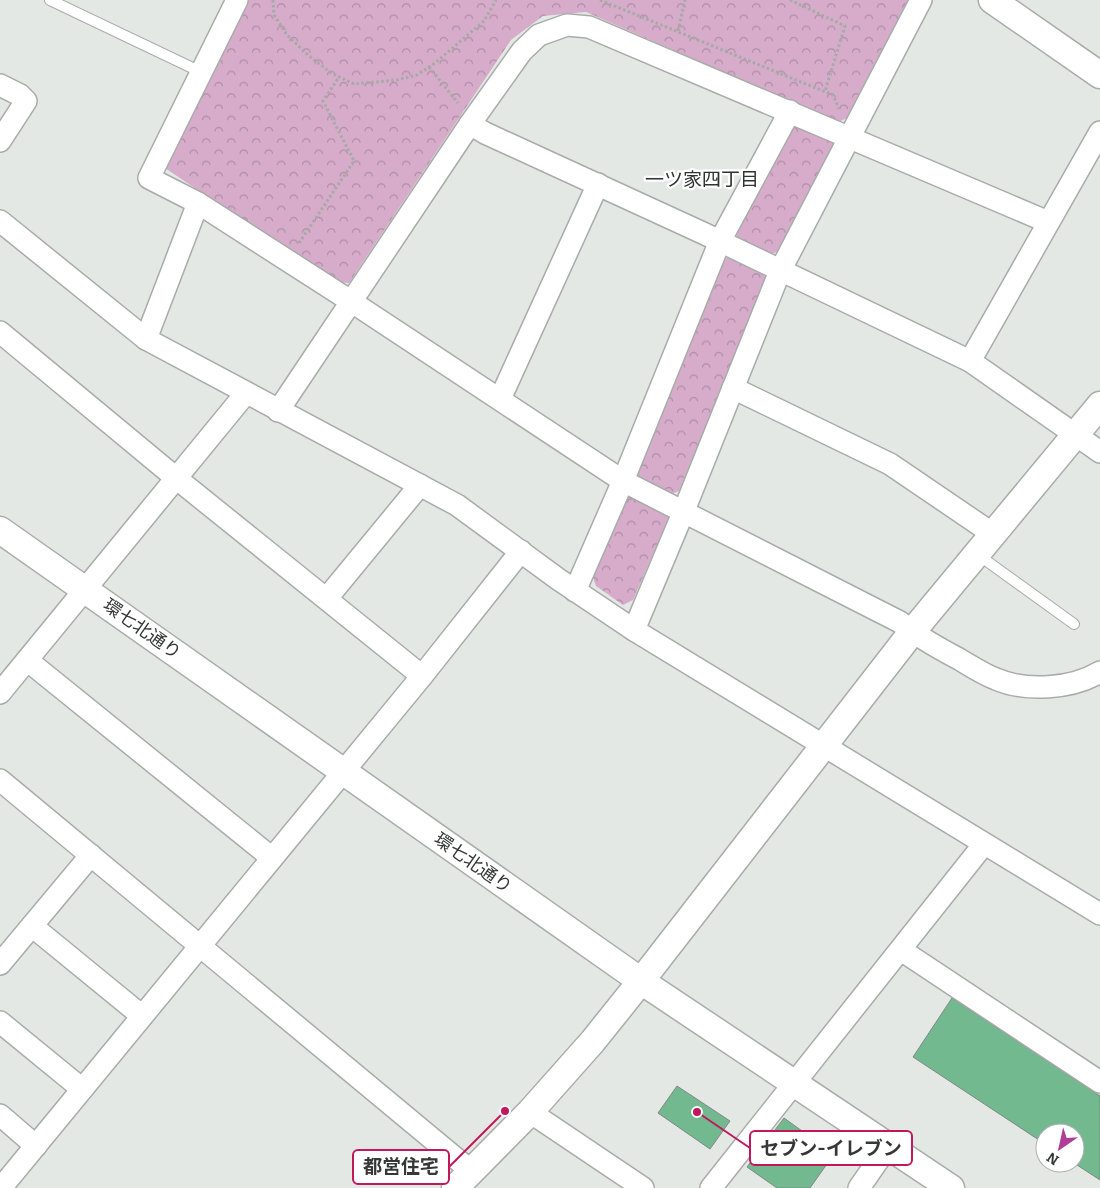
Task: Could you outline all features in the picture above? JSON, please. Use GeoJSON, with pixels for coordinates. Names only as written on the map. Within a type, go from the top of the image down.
{"type":"FeatureCollection","features":[{"type":"Feature","properties":{"kind":"street"},"geometry":{"type":"LineString","coordinates":[[237,0],[149,178],[198,203],[288,260],[623,481],[900,622],[928,642],[997,680],[1023,686],[1050,688],[1093,677],[1100,672]]}},
{"type":"Feature","properties":{"kind":"street"},"geometry":{"type":"LineString","coordinates":[[634,630],[780,271],[921,0]]}},
{"type":"Feature","properties":{"kind":"street"},"geometry":{"type":"LineString","coordinates":[[992,0],[1100,75]]}},
{"type":"Feature","properties":{"kind":"street"},"geometry":{"type":"LineString","coordinates":[[278,411],[470,124],[522,51],[539,35],[567,25],[589,27],[1048,222]]}},
{"type":"Feature","properties":{"kind":"street"},"geometry":{"type":"LineString","coordinates":[[0,85],[20,95],[26,101],[0,141]]}},
{"type":"Feature","properties":{"kind":"street"},"geometry":{"type":"LineString","coordinates":[[575,591],[623,481],[720,242],[790,112]]}},
{"type":"Feature","properties":{"kind":"street"},"geometry":{"type":"LineString","coordinates":[[470,124],[485,133],[598,184],[970,360],[1100,452]]}},
{"type":"Feature","properties":{"kind":"street"},"geometry":{"type":"LineString","coordinates":[[970,360],[1100,132]]}},
{"type":"Feature","properties":{"kind":"street"},"geometry":{"type":"LineString","coordinates":[[500,399],[598,184]]}},
{"type":"Feature","properties":{"kind":"street"},"geometry":{"type":"LineString","coordinates":[[146,339],[198,203]]}},
{"type":"Feature","properties":{"kind":"street"},"geometry":{"type":"LineString","coordinates":[[0,221],[146,339],[457,505],[575,591],[634,630],[1100,914]]}},
{"type":"Feature","properties":{"kind":"street"},"geometry":{"type":"LineString","coordinates":[[0,332],[176,478],[422,676]]}},
{"type":"Feature","properties":{"kind":"street"},"geometry":{"type":"LineString","coordinates":[[733,388],[890,464],[985,544]]}},
{"type":"Feature","properties":{"kind":"street"},"geometry":{"type":"LineString","coordinates":[[0,693],[246,393]]}},
{"type":"Feature","properties":{"kind":"street"},"geometry":{"type":"LineString","coordinates":[[0,780],[200,946],[463,1180],[530,1112],[593,1040],[912,632],[1100,405]]}},
{"type":"Feature","properties":{"kind":"street"},"geometry":{"type":"LineString","coordinates":[[327,598],[420,485]]}},
{"type":"Feature","properties":{"kind":"street","name":"環七北通り"},"geometry":{"type":"LineString","coordinates":[[0,530],[641,981],[951,1188]]}},
{"type":"Feature","properties":{"kind":"street"},"geometry":{"type":"LineString","coordinates":[[1,1188],[422,676],[521,551]]}},
{"type":"Feature","properties":{"kind":"street"},"geometry":{"type":"LineString","coordinates":[[27,660],[272,858]]}},
{"type":"Feature","properties":{"kind":"street"},"geometry":{"type":"LineString","coordinates":[[711,1188],[984,844]]}},
{"type":"Feature","properties":{"kind":"street"},"geometry":{"type":"LineString","coordinates":[[0,964],[91,855]]}},
{"type":"Feature","properties":{"kind":"street"},"geometry":{"type":"LineString","coordinates":[[32,926],[142,1016]]}},
{"type":"Feature","properties":{"kind":"street"},"geometry":{"type":"LineString","coordinates":[[901,950],[1100,1082]]}},
{"type":"Feature","properties":{"kind":"street"},"geometry":{"type":"LineString","coordinates":[[0,1022],[82,1089]]}},
{"type":"Feature","properties":{"kind":"street"},"geometry":{"type":"LineString","coordinates":[[530,1112],[642,1188]]}},
{"type":"Feature","properties":{"kind":"street"},"geometry":{"type":"LineString","coordinates":[[0,1115],[36,1146]]}},
{"type":"Feature","properties":{"kind":"street"},"geometry":{"type":"LineString","coordinates":[[860,1188],[888,1146]]}},
{"type":"Feature","properties":{"kind":"lane"},"geometry":{"type":"LineString","coordinates":[[50,0],[201,72]]}},
{"type":"Feature","properties":{"kind":"lane"},"geometry":{"type":"LineString","coordinates":[[985,544],[1074,624]]}},
{"type":"Feature","properties":{"kind":"path"},"geometry":{"type":"LineString","coordinates":[[272,0],[274,15],[287,35],[308,55],[339,77],[354,84],[397,80],[417,75],[484,20],[496,0]]}},
{"type":"Feature","properties":{"kind":"path"},"geometry":{"type":"LineString","coordinates":[[600,0],[833,95],[850,137]]}},
{"type":"Feature","properties":{"kind":"path"},"geometry":{"type":"LineString","coordinates":[[678,31],[685,0]]}},
{"type":"Feature","properties":{"kind":"path"},"geometry":{"type":"LineString","coordinates":[[790,0],[845,26],[825,91]]}},
{"type":"Feature","properties":{"kind":"path"},"geometry":{"type":"LineString","coordinates":[[429,67],[461,106],[470,124]]}},
{"type":"Feature","properties":{"kind":"path"},"geometry":{"type":"LineString","coordinates":[[288,260],[354,161],[323,101],[339,77]]}},
{"type":"Feature","properties":{"kind":"green space"},"geometry":{"type":"Polygon","coordinates":[[[244,0],[913,0],[854,115],[838,122],[586,12],[543,16],[511,40],[349,283],[335,282],[162,166],[244,0]]]}},
{"type":"Feature","properties":{"kind":"green space"},"geometry":{"type":"Polygon","coordinates":[[[801,122],[832,135],[835,148],[780,251],[768,255],[738,240],[736,230],[790,126],[801,122]]]}},
{"type":"Feature","properties":{"kind":"green space"},"geometry":{"type":"Polygon","coordinates":[[[732,256],[763,270],[766,281],[679,491],[669,495],[639,481],[633,468],[720,261],[732,256]]]}},
{"type":"Feature","properties":{"kind":"green space"},"geometry":{"type":"Polygon","coordinates":[[[633,493],[664,507],[669,517],[633,600],[623,605],[596,586],[593,578],[623,498],[633,493]]]}},
{"type":"Feature","properties":{"kind":"building"},"geometry":{"type":"Polygon","coordinates":[[[952,998],[1100,1096],[1100,1180],[1085,1170],[1085,1123],[1035,1123],[1035,1137],[913,1057],[952,998]]]}},
{"type":"Feature","properties":{"kind":"building"},"geometry":{"type":"Polygon","coordinates":[[[677,1086],[730,1121],[710,1149],[658,1113],[677,1086]]]}},
{"type":"Feature","properties":{"kind":"building"},"geometry":{"type":"Polygon","coordinates":[[[784,1118],[834,1154],[810,1188],[777,1188],[747,1167],[784,1118]]]}},
{"type":"Feature","properties":{"kind":"place","name":"都営住宅"},"geometry":{"type":"Point","coordinates":[505,1111]}},
{"type":"Feature","properties":{"kind":"place","name":"セブン-イレブン"},"geometry":{"type":"Point","coordinates":[697,1112]}},
{"type":"Feature","properties":{"kind":"district","name":"一ツ家四丁目"},"geometry":{"type":"Point","coordinates":[702,179]}}]}
